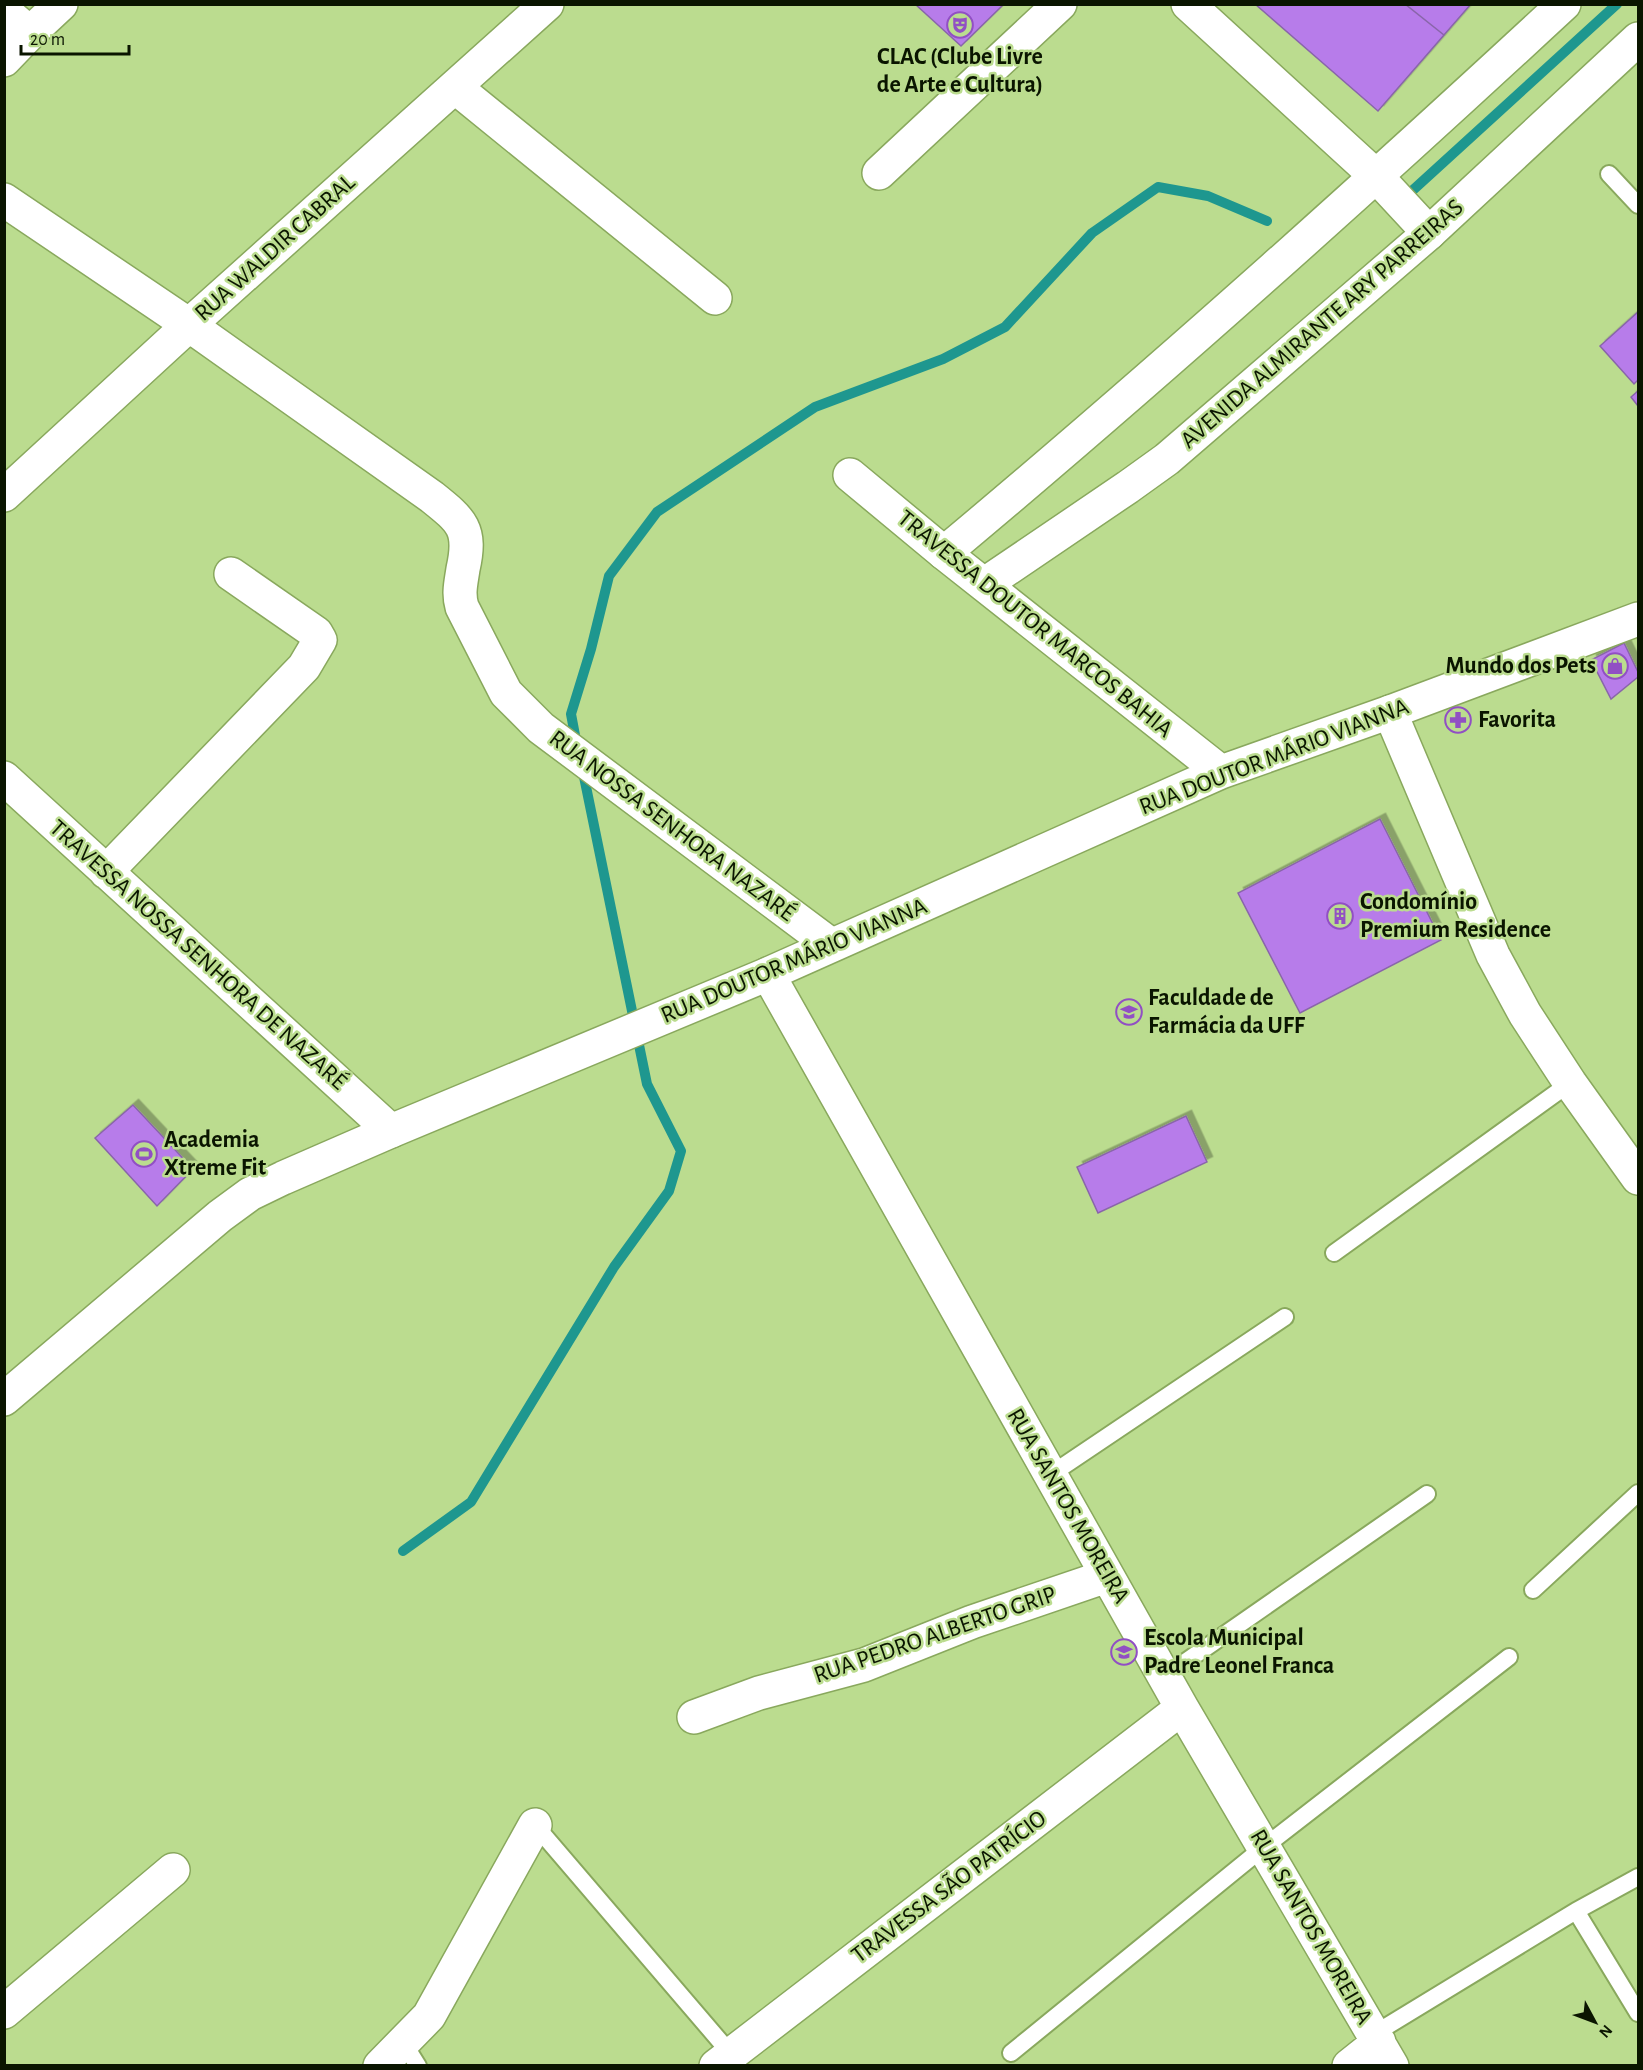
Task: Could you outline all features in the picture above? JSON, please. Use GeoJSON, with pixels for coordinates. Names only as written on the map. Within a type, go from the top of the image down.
{"type":"FeatureCollection","features":[{"type":"Feature","properties":{"kind":"street"},"geometry":{"type":"LineString","coordinates":[[4,60],[61,4]]}},
{"type":"Feature","properties":{"kind":"street","name":"RUA WALDIR CABRAL"},"geometry":{"type":"LineString","coordinates":[[11,478],[189,325],[547,4]]}},
{"type":"Feature","properties":{"kind":"street"},"geometry":{"type":"LineString","coordinates":[[879,173],[1060,4]]}},
{"type":"Feature","properties":{"kind":"street"},"geometry":{"type":"LineString","coordinates":[[1188,4],[1377,177],[1429,233]]}},
{"type":"Feature","properties":{"kind":"street"},"geometry":{"type":"LineString","coordinates":[[944,553],[1164,367],[1377,177],[1564,4]]}},
{"type":"Feature","properties":{"kind":"street"},"geometry":{"type":"LineString","coordinates":[[4,11],[30,33]]}},
{"type":"Feature","properties":{"kind":"street","name":"AVENIDA ALMIRANTE ARY PARREIRAS"},"geometry":{"type":"LineString","coordinates":[[985,584],[1167,459],[1429,233],[1638,39]]}},
{"type":"Feature","properties":{"kind":"street"},"geometry":{"type":"LineString","coordinates":[[455,87],[715,298]]}},
{"type":"Feature","properties":{"kind":"street","name":"RUA NOSSA SENHORA NAZARÉ"},"geometry":{"type":"LineString","coordinates":[[4,200],[189,325],[432,497],[454,515],[463,527],[467,540],[459,597],[506,693],[541,728],[831,945]]}},
{"type":"Feature","properties":{"kind":"street","name":"TRAVESSA DOUTOR MARCOS BAHIA"},"geometry":{"type":"LineString","coordinates":[[850,475],[944,553],[1221,772]]}},
{"type":"Feature","properties":{"kind":"street"},"geometry":{"type":"LineString","coordinates":[[106,872],[304,667],[318,646],[320,640],[316,633],[231,574]]}},
{"type":"Feature","properties":{"kind":"street","name":"RUA DOUTOR MÁRIO VIANNA"},"geometry":{"type":"LineString","coordinates":[[4,1399],[220,1216],[250,1194],[391,1131],[768,974],[1221,772],[1390,712],[1638,619]]}},
{"type":"Feature","properties":{"kind":"street"},"geometry":{"type":"LineString","coordinates":[[1390,712],[1493,955],[1525,1014],[1570,1083],[1638,1178]]}},
{"type":"Feature","properties":{"kind":"street","name":"TRAVESSA NOSSA SENHORA DE NAZARÉ"},"geometry":{"type":"LineString","coordinates":[[4,778],[391,1131]]}},
{"type":"Feature","properties":{"kind":"street","name":"RUA SANTOS MOREIRA"},"geometry":{"type":"LineString","coordinates":[[768,974],[1182,1708],[1382,2047]]}},
{"type":"Feature","properties":{"kind":"street","name":"RUA PEDRO ALBERTO GRIP"},"geometry":{"type":"LineString","coordinates":[[694,1717],[759,1693],[864,1665],[972,1622],[1107,1576]]}},
{"type":"Feature","properties":{"kind":"street","name":"TRAVESSA SÃO PATRÍCIO"},"geometry":{"type":"LineString","coordinates":[[723,2060],[1182,1708]]}},
{"type":"Feature","properties":{"kind":"street"},"geometry":{"type":"LineString","coordinates":[[380,2066],[411,2054],[429,2016],[535,1825]]}},
{"type":"Feature","properties":{"kind":"street"},"geometry":{"type":"LineString","coordinates":[[4,2012],[173,1870]]}},
{"type":"Feature","properties":{"kind":"street"},"geometry":{"type":"LineString","coordinates":[[1349,2066],[1382,2047]]}},
{"type":"Feature","properties":{"kind":"lane"},"geometry":{"type":"LineString","coordinates":[[1609,174],[1638,205]]}},
{"type":"Feature","properties":{"kind":"lane"},"geometry":{"type":"LineString","coordinates":[[1334,1253],[1570,1083]]}},
{"type":"Feature","properties":{"kind":"lane"},"geometry":{"type":"LineString","coordinates":[[1050,1475],[1285,1317]]}},
{"type":"Feature","properties":{"kind":"lane"},"geometry":{"type":"LineString","coordinates":[[1533,1590],[1638,1493]]}},
{"type":"Feature","properties":{"kind":"lane"},"geometry":{"type":"LineString","coordinates":[[1166,1676],[1427,1494]]}},
{"type":"Feature","properties":{"kind":"lane"},"geometry":{"type":"LineString","coordinates":[[1011,2052],[1264,1847],[1509,1657]]}},
{"type":"Feature","properties":{"kind":"lane"},"geometry":{"type":"LineString","coordinates":[[535,1825],[723,2060]]}},
{"type":"Feature","properties":{"kind":"lane"},"geometry":{"type":"LineString","coordinates":[[1382,2047],[1576,1911],[1638,1877]]}},
{"type":"Feature","properties":{"kind":"lane"},"geometry":{"type":"LineString","coordinates":[[1576,1911],[1638,2013]]}},
{"type":"Feature","properties":{"kind":"building","name":"CLAC (Clube Livre de Arte e Cultura)"},"geometry":{"type":"Polygon","coordinates":[[[915,4],[1004,4],[961,46],[915,4]]]}},
{"type":"Feature","properties":{"kind":"building"},"geometry":{"type":"Polygon","coordinates":[[[1255,4],[1405,4],[1444,35],[1378,111],[1255,4]]]}},
{"type":"Feature","properties":{"kind":"building"},"geometry":{"type":"Polygon","coordinates":[[[1405,4],[1471,4],[1444,35],[1405,4]]]}},
{"type":"Feature","properties":{"kind":"building"},"geometry":{"type":"Polygon","coordinates":[[[1638,312],[1638,380],[1634,384],[1600,346],[1638,312]]]}},
{"type":"Feature","properties":{"kind":"building"},"geometry":{"type":"Polygon","coordinates":[[[1638,391],[1638,406],[1631,397],[1638,391]]]}},
{"type":"Feature","properties":{"kind":"building","name":"Mundo dos Pets"},"geometry":{"type":"Polygon","coordinates":[[[1624,643],[1638,672],[1638,677],[1611,699],[1591,660],[1624,643]]]}},
{"type":"Feature","properties":{"kind":"building","name":"Condomínio Premium Residence"},"geometry":{"type":"Polygon","coordinates":[[[1380,819],[1441,940],[1300,1013],[1238,893],[1380,819]]]}},
{"type":"Feature","properties":{"kind":"building","name":"Academia Xtreme Fit"},"geometry":{"type":"Polygon","coordinates":[[[133,1105],[193,1169],[157,1206],[95,1138],[133,1105]]]}},
{"type":"Feature","properties":{"kind":"building"},"geometry":{"type":"Polygon","coordinates":[[[1186,1116],[1207,1162],[1098,1213],[1077,1167],[1186,1116]]]}},
{"type":"Feature","properties":{"kind":"waterway"},"geometry":{"type":"LineString","coordinates":[[1413,190],[1617,4]]}},
{"type":"Feature","properties":{"kind":"waterway"},"geometry":{"type":"LineString","coordinates":[[577,746],[571,714],[591,649],[609,576],[657,512],[815,407],[943,359],[1005,327],[1092,233],[1158,187],[1208,196],[1267,221]]}},
{"type":"Feature","properties":{"kind":"waterway"},"geometry":{"type":"LineString","coordinates":[[403,1551],[471,1502],[614,1267],[669,1191],[681,1151],[647,1084],[582,767]]}},
{"type":"Feature","properties":{"kind":"place","name":"CLAC (Clube Livre de Arte e Cultura)"},"geometry":{"type":"Point","coordinates":[960,25]}},
{"type":"Feature","properties":{"kind":"place","name":"Mundo dos Pets"},"geometry":{"type":"Point","coordinates":[1615,666]}},
{"type":"Feature","properties":{"kind":"place","name":"Favorita"},"geometry":{"type":"Point","coordinates":[1458,720]}},
{"type":"Feature","properties":{"kind":"place","name":"Condomínio Premium Residence"},"geometry":{"type":"Point","coordinates":[1340,916]}},
{"type":"Feature","properties":{"kind":"place","name":"Faculdade de Farmácia da UFF"},"geometry":{"type":"Point","coordinates":[1129,1012]}},
{"type":"Feature","properties":{"kind":"place","name":"Academia Xtreme Fit"},"geometry":{"type":"Point","coordinates":[144,1154]}},
{"type":"Feature","properties":{"kind":"place","name":"Escola Municipal Padre Leonel Franca"},"geometry":{"type":"Point","coordinates":[1124,1652]}}]}
